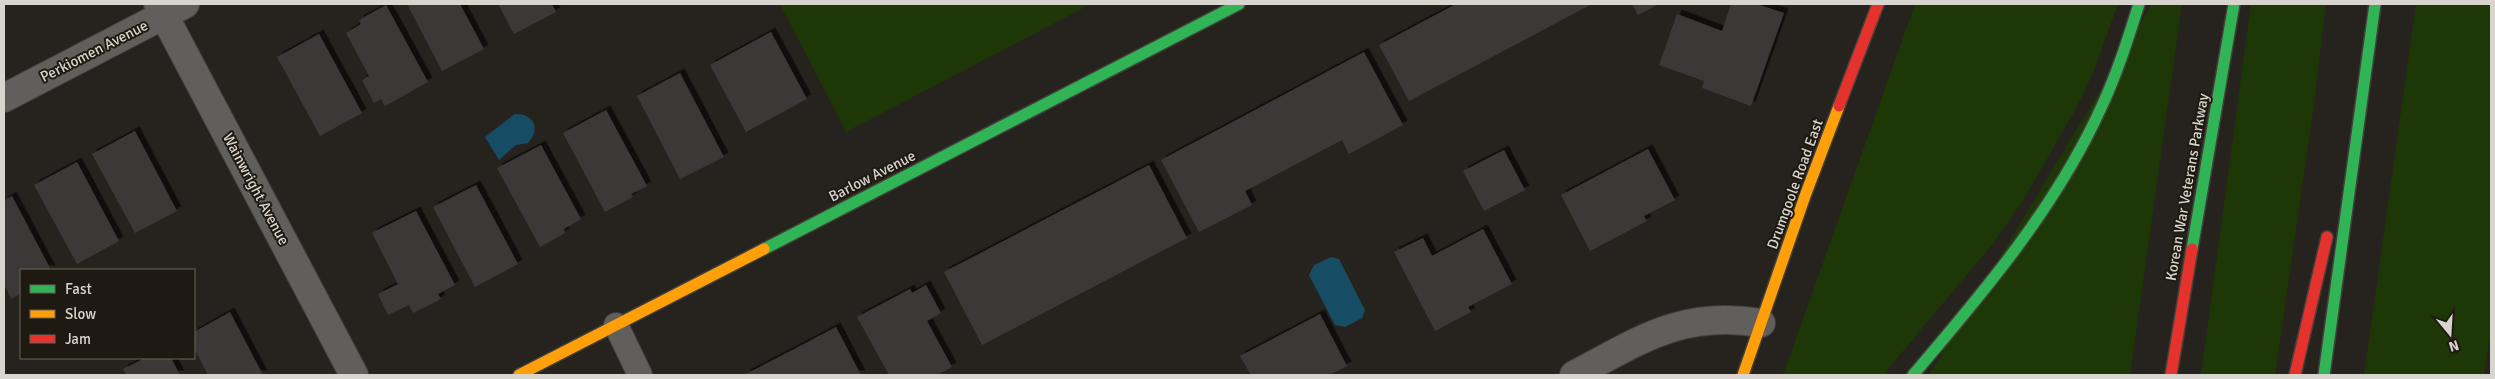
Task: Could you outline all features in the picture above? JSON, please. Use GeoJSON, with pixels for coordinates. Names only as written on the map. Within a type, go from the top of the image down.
{"type":"FeatureCollection","features":[{"type":"Feature","properties":{"kind":"main road","name":"Barlow Avenue"},"geometry":{"type":"LineString","coordinates":[[519,375],[1239,4]]}},
{"type":"Feature","properties":{"kind":"main road","name":"Drumgoole Road East"},"geometry":{"type":"LineString","coordinates":[[1743,375],[1806,196],[1878,4]]}},
{"type":"Feature","properties":{"kind":"main road"},"geometry":{"type":"LineString","coordinates":[[1913,375],[1965,315],[2026,238],[2083,148],[2106,102],[2139,4]]}},
{"type":"Feature","properties":{"kind":"main road","name":"Korean War Veterans Parkway"},"geometry":{"type":"LineString","coordinates":[[2172,375],[2234,4]]}},
{"type":"Feature","properties":{"kind":"main road"},"geometry":{"type":"LineString","coordinates":[[2324,375],[2375,4]]}},
{"type":"Feature","properties":{"kind":"main road"},"geometry":{"type":"LineString","coordinates":[[2335,203],[2364,87]]}},
{"type":"Feature","properties":{"kind":"main road"},"geometry":{"type":"LineString","coordinates":[[2295,375],[2330,222]]}},
{"type":"Feature","properties":{"kind":"street","name":"Perkiomen Avenue"},"geometry":{"type":"LineString","coordinates":[[4,98],[169,7]]}},
{"type":"Feature","properties":{"kind":"street","name":"Wainwright Avenue"},"geometry":{"type":"LineString","coordinates":[[169,7],[354,375]]}},
{"type":"Feature","properties":{"kind":"street"},"geometry":{"type":"LineString","coordinates":[[1574,375],[1640,341],[1678,325],[1699,320],[1725,319],[1761,323]]}},
{"type":"Feature","properties":{"kind":"lane"},"geometry":{"type":"LineString","coordinates":[[616,325],[640,375]]}},
{"type":"Feature","properties":{"kind":"green space"},"geometry":{"type":"Polygon","coordinates":[[[780,4],[1091,4],[846,132],[780,4]]]}},
{"type":"Feature","properties":{"kind":"green space"},"geometry":{"type":"Polygon","coordinates":[[[1915,4],[2118,4],[2093,73],[2075,110],[2024,199],[1995,241],[1883,375],[1783,375],[1915,4]]]}},
{"type":"Feature","properties":{"kind":"green space"},"geometry":{"type":"Polygon","coordinates":[[[2152,4],[2182,4],[2130,375],[1929,375],[2152,4]]]}},
{"type":"Feature","properties":{"kind":"green space"},"geometry":{"type":"Polygon","coordinates":[[[2251,4],[2326,4],[2313,111],[2275,375],[2201,375],[2251,4]]]}},
{"type":"Feature","properties":{"kind":"green space"},"geometry":{"type":"Polygon","coordinates":[[[2416,4],[2491,4],[2491,329],[2484,375],[2364,375],[2416,4]]]}},
{"type":"Feature","properties":{"kind":"water"},"geometry":{"type":"Polygon","coordinates":[[[515,114],[522,114],[531,119],[534,123],[534,133],[528,143],[516,145],[499,160],[485,137],[515,114]]]}},
{"type":"Feature","properties":{"kind":"water"},"geometry":{"type":"Polygon","coordinates":[[[1331,257],[1339,259],[1365,310],[1362,318],[1345,327],[1335,325],[1309,275],[1314,265],[1331,257]]]}},
{"type":"Feature","properties":{"kind":"building"},"geometry":{"type":"Polygon","coordinates":[[[407,4],[460,4],[484,49],[442,71],[407,4]]]}},
{"type":"Feature","properties":{"kind":"building"},"geometry":{"type":"Polygon","coordinates":[[[498,4],[552,4],[556,12],[514,34],[498,4]]]}},
{"type":"Feature","properties":{"kind":"building"},"geometry":{"type":"Polygon","coordinates":[[[1456,4],[1592,4],[1409,101],[1379,45],[1456,4]]]}},
{"type":"Feature","properties":{"kind":"building"},"geometry":{"type":"Polygon","coordinates":[[[1632,4],[1659,4],[1638,15],[1632,4]]]}},
{"type":"Feature","properties":{"kind":"building"},"geometry":{"type":"Polygon","coordinates":[[[1731,4],[1757,4],[1784,13],[1751,106],[1702,88],[1704,81],[1659,65],[1677,14],[1722,31],[1731,4]]]}},
{"type":"Feature","properties":{"kind":"building"},"geometry":{"type":"Polygon","coordinates":[[[386,5],[428,82],[385,106],[381,99],[374,103],[362,80],[369,76],[346,33],[361,24],[359,20],[386,5]]]}},
{"type":"Feature","properties":{"kind":"building"},"geometry":{"type":"Polygon","coordinates":[[[771,32],[807,99],[746,132],[710,65],[771,32]]]}},
{"type":"Feature","properties":{"kind":"building"},"geometry":{"type":"Polygon","coordinates":[[[319,34],[362,113],[320,136],[277,57],[319,34]]]}},
{"type":"Feature","properties":{"kind":"building"},"geometry":{"type":"Polygon","coordinates":[[[1364,52],[1403,125],[1349,154],[1342,140],[1245,191],[1252,205],[1199,232],[1161,160],[1364,52]]]}},
{"type":"Feature","properties":{"kind":"building"},"geometry":{"type":"Polygon","coordinates":[[[680,73],[724,157],[680,179],[637,96],[680,73]]]}},
{"type":"Feature","properties":{"kind":"building"},"geometry":{"type":"Polygon","coordinates":[[[606,110],[647,186],[631,194],[633,197],[605,212],[563,133],[606,110]]]}},
{"type":"Feature","properties":{"kind":"building"},"geometry":{"type":"Polygon","coordinates":[[[135,131],[177,211],[135,233],[92,154],[135,131]]]}},
{"type":"Feature","properties":{"kind":"building"},"geometry":{"type":"Polygon","coordinates":[[[541,145],[581,219],[564,229],[565,233],[540,247],[497,168],[541,145]]]}},
{"type":"Feature","properties":{"kind":"building"},"geometry":{"type":"Polygon","coordinates":[[[1648,149],[1675,200],[1644,216],[1647,221],[1590,251],[1561,195],[1648,149]]]}},
{"type":"Feature","properties":{"kind":"building"},"geometry":{"type":"Polygon","coordinates":[[[1504,150],[1525,190],[1484,211],[1463,171],[1504,150]]]}},
{"type":"Feature","properties":{"kind":"building"},"geometry":{"type":"Polygon","coordinates":[[[77,162],[119,241],[77,264],[34,185],[77,162]]]}},
{"type":"Feature","properties":{"kind":"building"},"geometry":{"type":"Polygon","coordinates":[[[1149,165],[1187,238],[982,345],[944,272],[1149,165]]]}},
{"type":"Feature","properties":{"kind":"building"},"geometry":{"type":"Polygon","coordinates":[[[476,185],[518,264],[475,287],[433,207],[476,185]]]}},
{"type":"Feature","properties":{"kind":"building"},"geometry":{"type":"Polygon","coordinates":[[[12,196],[50,269],[20,269],[20,294],[11,299],[4,284],[4,201],[12,196]]]}},
{"type":"Feature","properties":{"kind":"building"},"geometry":{"type":"Polygon","coordinates":[[[416,211],[455,285],[438,294],[441,299],[413,313],[409,305],[388,315],[378,294],[398,284],[372,233],[416,211]]]}},
{"type":"Feature","properties":{"kind":"building"},"geometry":{"type":"Polygon","coordinates":[[[1483,229],[1512,284],[1468,307],[1471,312],[1435,331],[1394,252],[1423,238],[1432,256],[1483,229]]]}},
{"type":"Feature","properties":{"kind":"building"},"geometry":{"type":"Polygon","coordinates":[[[926,285],[941,313],[927,321],[952,367],[937,375],[889,375],[857,317],[910,289],[912,293],[926,285]]]}},
{"type":"Feature","properties":{"kind":"building"},"geometry":{"type":"Polygon","coordinates":[[[230,312],[263,375],[208,375],[195,350],[195,331],[230,312]]]}},
{"type":"Feature","properties":{"kind":"building"},"geometry":{"type":"Polygon","coordinates":[[[1320,314],[1347,366],[1329,375],[1251,375],[1240,356],[1320,314]]]}},
{"type":"Feature","properties":{"kind":"building"},"geometry":{"type":"Polygon","coordinates":[[[836,327],[861,375],[744,375],[800,346],[836,327]]]}},
{"type":"Feature","properties":{"kind":"building"},"geometry":{"type":"Polygon","coordinates":[[[143,359],[172,359],[180,375],[126,375],[123,369],[143,359]]]}},
{"type":"Feature","properties":{"kind":"traffic: fast"},"geometry":{"type":"LineString","coordinates":[[764,249],[1239,4]]}},
{"type":"Feature","properties":{"kind":"traffic: fast"},"geometry":{"type":"LineString","coordinates":[[1913,375],[2017,248],[2063,180],[2107,95],[2139,4]]}},
{"type":"Feature","properties":{"kind":"traffic: fast"},"geometry":{"type":"LineString","coordinates":[[2192,249],[2234,4]]}},
{"type":"Feature","properties":{"kind":"traffic: fast"},"geometry":{"type":"LineString","coordinates":[[2324,375],[2375,4]]}},
{"type":"Feature","properties":{"kind":"traffic: slow"},"geometry":{"type":"LineString","coordinates":[[1743,375],[1805,196],[1839,106]]}},
{"type":"Feature","properties":{"kind":"traffic: slow"},"geometry":{"type":"LineString","coordinates":[[519,375],[764,249]]}},
{"type":"Feature","properties":{"kind":"traffic: jam"},"geometry":{"type":"LineString","coordinates":[[1839,106],[1878,4]]}},
{"type":"Feature","properties":{"kind":"traffic: jam"},"geometry":{"type":"LineString","coordinates":[[2295,375],[2327,237]]}},
{"type":"Feature","properties":{"kind":"traffic: jam"},"geometry":{"type":"LineString","coordinates":[[2171,375],[2192,249]]}}]}
